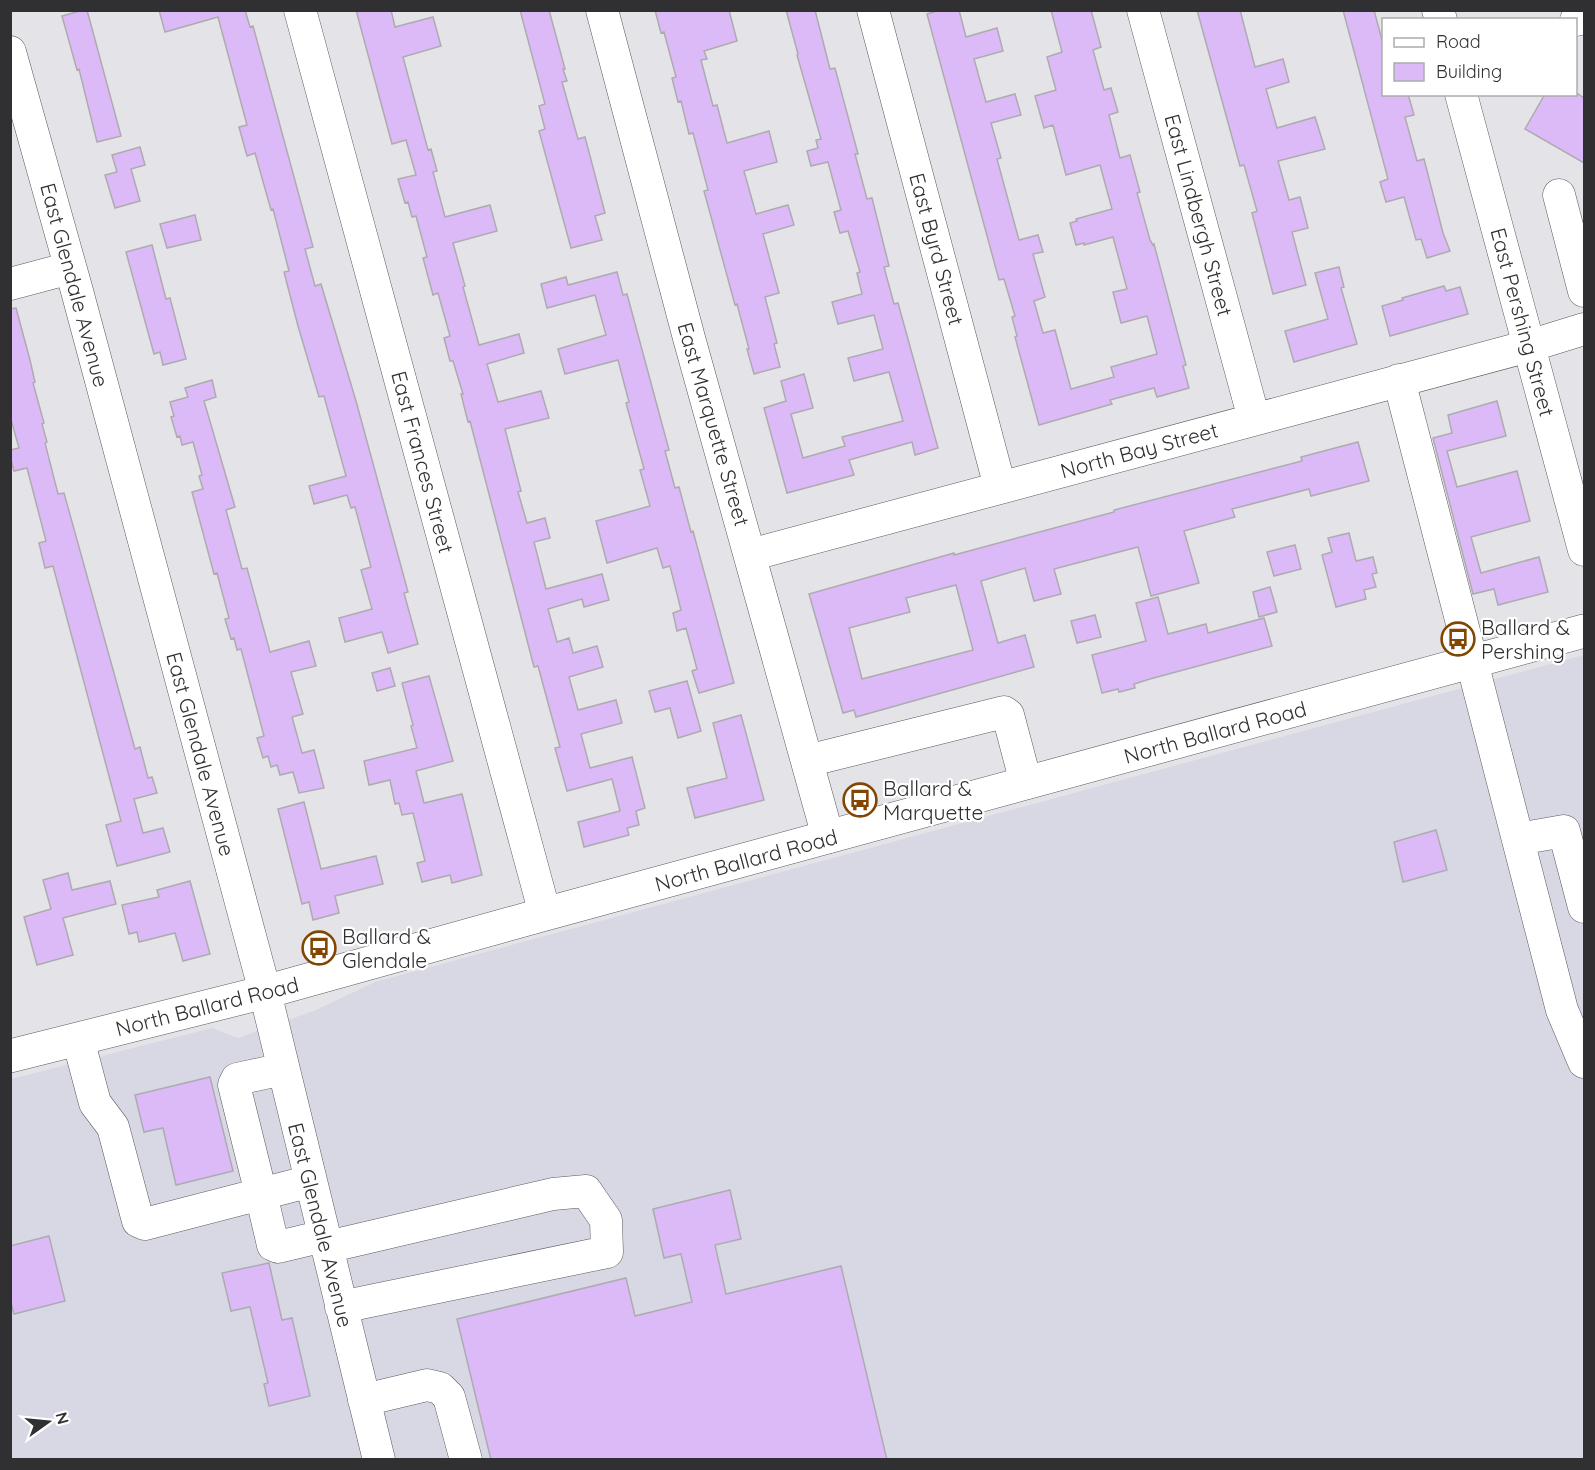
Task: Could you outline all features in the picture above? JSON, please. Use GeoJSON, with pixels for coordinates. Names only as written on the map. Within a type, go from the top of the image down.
{"type":"FeatureCollection","features":[{"type":"Feature","properties":{"kind":"main road","name":"North Ballard Road"},"geometry":{"type":"LineString","coordinates":[[10,1056],[265,992],[1584,631]]}},
{"type":"Feature","properties":{"kind":"street","name":"East Frances Street"},"geometry":{"type":"LineString","coordinates":[[300,10],[545,914]]}},
{"type":"Feature","properties":{"kind":"street","name":"East Marquette Street"},"geometry":{"type":"LineString","coordinates":[[602,10],[828,837]]}},
{"type":"Feature","properties":{"kind":"street","name":"East Byrd Street"},"geometry":{"type":"LineString","coordinates":[[873,10],[1000,487]]}},
{"type":"Feature","properties":{"kind":"street","name":"East Lindbergh Street"},"geometry":{"type":"LineString","coordinates":[[1143,10],[1254,419]]}},
{"type":"Feature","properties":{"kind":"street","name":"East Glendale Avenue"},"geometry":{"type":"LineString","coordinates":[[10,52],[265,992],[379,1460]]}},
{"type":"Feature","properties":{"kind":"street","name":"East Pershing Street"},"geometry":{"type":"LineString","coordinates":[[1462,96],[1584,550]]}},
{"type":"Feature","properties":{"kind":"street"},"geometry":{"type":"LineString","coordinates":[[1559,195],[1584,291]]}},
{"type":"Feature","properties":{"kind":"street"},"geometry":{"type":"LineString","coordinates":[[10,284],[70,268]]}},
{"type":"Feature","properties":{"kind":"street","name":"North Bay Street"},"geometry":{"type":"LineString","coordinates":[[750,555],[1529,346],[1584,329]]}},
{"type":"Feature","properties":{"kind":"street"},"geometry":{"type":"LineString","coordinates":[[1399,380],[1562,1011],[1584,1062]]}},
{"type":"Feature","properties":{"kind":"street"},"geometry":{"type":"LineString","coordinates":[[807,761],[1004,712],[1008,715],[1026,783]]}},
{"type":"Feature","properties":{"kind":"street"},"geometry":{"type":"LineString","coordinates":[[1519,839],[1564,831],[1584,907]]}},
{"type":"Feature","properties":{"kind":"street"},"geometry":{"type":"LineString","coordinates":[[78,1039],[95,1103],[113,1127],[138,1221],[144,1224],[311,1181]]}},
{"type":"Feature","properties":{"kind":"street"},"geometry":{"type":"LineString","coordinates":[[283,1069],[237,1080],[234,1085],[273,1245],[278,1247],[326,1241],[553,1194],[586,1191],[606,1220],[607,1252],[341,1307]]}},
{"type":"Feature","properties":{"kind":"street"},"geometry":{"type":"LineString","coordinates":[[364,1400],[427,1385],[440,1388],[449,1397],[465,1460]]}},
{"type":"Feature","properties":{"kind":"shaded area"},"geometry":{"type":"Polygon","coordinates":[[[1584,655],[1584,1459],[11,1460],[11,1079],[212,1028],[238,1038],[316,1010],[375,982],[1584,655]]]}},
{"type":"Feature","properties":{"kind":"building"},"geometry":{"type":"Polygon","coordinates":[[[87,10],[121,136],[97,142],[79,69],[77,70],[62,16],[87,10]]]}},
{"type":"Feature","properties":{"kind":"building"},"geometry":{"type":"Polygon","coordinates":[[[159,10],[245,10],[250,27],[253,26],[313,247],[305,249],[315,286],[321,284],[356,401],[408,592],[404,593],[418,644],[388,653],[382,632],[345,642],[339,618],[372,609],[361,570],[371,567],[355,507],[351,508],[347,495],[314,504],[309,486],[346,476],[324,396],[319,397],[298,326],[284,272],[289,271],[273,209],[271,210],[255,153],[247,156],[239,127],[247,125],[218,17],[165,32],[159,10]]]}},
{"type":"Feature","properties":{"kind":"building"},"geometry":{"type":"Polygon","coordinates":[[[356,10],[391,10],[395,27],[433,17],[441,46],[403,57],[428,150],[431,149],[437,171],[433,172],[445,217],[490,205],[497,231],[453,243],[479,345],[519,334],[524,353],[487,364],[498,402],[541,391],[549,418],[505,429],[527,523],[545,518],[550,538],[534,542],[546,589],[602,574],[609,600],[584,607],[582,599],[548,609],[557,642],[569,638],[573,653],[597,646],[603,667],[569,677],[578,710],[616,700],[622,723],[581,734],[590,768],[632,757],[645,808],[636,811],[639,825],[627,828],[629,835],[584,847],[578,822],[620,811],[612,779],[567,791],[555,748],[560,747],[538,666],[534,667],[470,421],[468,422],[461,394],[463,394],[444,338],[450,336],[438,293],[433,295],[423,258],[427,257],[416,216],[412,217],[408,202],[405,203],[398,179],[416,175],[406,140],[392,144],[356,10]]]}},
{"type":"Feature","properties":{"kind":"building"},"geometry":{"type":"Polygon","coordinates":[[[520,10],[549,10],[565,69],[563,69],[567,81],[562,82],[578,139],[585,137],[605,213],[595,216],[602,240],[571,248],[539,131],[545,129],[539,106],[545,104],[520,10]]]}},
{"type":"Feature","properties":{"kind":"building"},"geometry":{"type":"Polygon","coordinates":[[[655,10],[729,10],[737,41],[704,51],[707,59],[701,60],[713,106],[717,105],[727,143],[769,131],[777,162],[744,171],[756,214],[788,205],[794,225],[763,234],[779,293],[765,297],[777,343],[774,344],[780,367],[754,374],[737,304],[735,305],[704,191],[708,190],[693,133],[689,134],[681,101],[678,102],[672,78],[676,77],[664,32],[661,33],[655,10]]]}},
{"type":"Feature","properties":{"kind":"building"},"geometry":{"type":"Polygon","coordinates":[[[786,10],[815,10],[830,69],[835,68],[858,154],[855,154],[867,199],[872,198],[889,266],[884,267],[894,304],[898,303],[938,448],[915,455],[912,442],[849,460],[854,475],[787,493],[764,408],[786,401],[781,381],[804,374],[813,408],[791,414],[803,458],[845,446],[842,437],[903,421],[889,372],[854,381],[848,358],[883,349],[874,315],[838,324],[832,302],[862,294],[857,273],[860,272],[848,231],[840,233],[834,212],[841,210],[828,162],[811,166],[807,151],[818,148],[816,140],[821,139],[786,10]]]}},
{"type":"Feature","properties":{"kind":"building"},"geometry":{"type":"Polygon","coordinates":[[[940,10],[959,10],[966,37],[997,28],[1003,51],[974,59],[986,102],[1015,94],[1021,115],[991,123],[1001,158],[997,159],[1019,240],[1038,235],[1043,252],[1033,254],[1045,297],[1034,301],[1043,333],[1055,330],[1071,389],[1114,377],[1111,367],[1157,354],[1147,316],[1121,323],[1113,292],[1127,289],[1113,237],[1076,245],[1070,223],[1077,221],[1076,219],[1112,209],[1100,165],[1066,175],[1053,125],[1044,128],[1035,96],[1056,90],[1047,57],[1062,52],[1051,10],[1091,10],[1101,47],[1093,50],[1104,90],[1111,88],[1118,112],[1109,115],[1120,158],[1130,155],[1140,192],[1137,193],[1150,240],[1154,244],[1186,365],[1183,366],[1189,388],[1157,397],[1154,388],[1110,400],[1112,404],[1039,425],[1015,337],[1017,336],[1012,317],[1015,316],[1004,279],[999,280],[927,14],[940,10]]]}},
{"type":"Feature","properties":{"kind":"building"},"geometry":{"type":"Polygon","coordinates":[[[1197,10],[1240,10],[1255,67],[1283,59],[1289,82],[1266,89],[1277,128],[1315,117],[1325,149],[1278,161],[1289,200],[1300,197],[1308,228],[1292,232],[1306,285],[1273,294],[1252,213],[1257,211],[1244,165],[1240,166],[1197,10]]]}},
{"type":"Feature","properties":{"kind":"building"},"geometry":{"type":"Polygon","coordinates":[[[1343,10],[1374,10],[1382,40],[1382,96],[1409,96],[1414,115],[1405,117],[1417,161],[1424,159],[1443,233],[1450,251],[1427,258],[1421,239],[1416,240],[1404,197],[1386,202],[1380,182],[1388,179],[1343,10]]]}},
{"type":"Feature","properties":{"kind":"building"},"geometry":{"type":"Polygon","coordinates":[[[1578,94],[1584,98],[1584,163],[1525,129],[1544,96],[1577,96],[1578,94]]]}},
{"type":"Feature","properties":{"kind":"building"},"geometry":{"type":"Polygon","coordinates":[[[140,147],[145,165],[131,169],[140,201],[115,208],[105,175],[117,172],[112,155],[140,147]]]}},
{"type":"Feature","properties":{"kind":"building"},"geometry":{"type":"Polygon","coordinates":[[[195,215],[201,240],[167,248],[160,224],[195,215]]]}},
{"type":"Feature","properties":{"kind":"building"},"geometry":{"type":"Polygon","coordinates":[[[152,245],[166,299],[170,298],[186,359],[163,365],[160,352],[154,354],[126,252],[152,245]]]}},
{"type":"Feature","properties":{"kind":"building"},"geometry":{"type":"Polygon","coordinates":[[[1339,267],[1344,287],[1341,288],[1357,344],[1294,362],[1285,331],[1328,319],[1315,273],[1339,267]]]}},
{"type":"Feature","properties":{"kind":"building"},"geometry":{"type":"Polygon","coordinates":[[[617,272],[623,295],[627,294],[669,450],[665,451],[675,488],[679,487],[691,532],[693,531],[734,683],[699,693],[692,671],[697,669],[686,628],[677,631],[673,613],[681,610],[670,566],[663,568],[657,548],[607,563],[596,521],[650,506],[640,470],[644,469],[626,403],[629,402],[618,360],[565,374],[558,349],[606,335],[595,295],[547,308],[541,284],[566,277],[568,285],[617,272]]]}},
{"type":"Feature","properties":{"kind":"building"},"geometry":{"type":"Polygon","coordinates":[[[1444,286],[1446,291],[1460,287],[1468,314],[1390,336],[1382,306],[1444,286]]]}},
{"type":"Feature","properties":{"kind":"building"},"geometry":{"type":"Polygon","coordinates":[[[16,308],[35,382],[33,383],[44,423],[42,424],[47,442],[45,443],[58,494],[64,493],[135,749],[140,747],[148,778],[152,777],[157,793],[134,799],[143,833],[163,828],[170,852],[117,866],[106,825],[121,821],[53,566],[45,568],[39,543],[46,541],[27,468],[14,471],[10,456],[10,450],[19,448],[10,416],[10,309],[16,308]]]}},
{"type":"Feature","properties":{"kind":"building"},"geometry":{"type":"Polygon","coordinates":[[[212,380],[216,397],[204,401],[235,507],[226,510],[242,569],[247,568],[270,652],[309,641],[316,666],[291,672],[303,714],[292,717],[302,753],[314,750],[324,788],[299,793],[293,772],[280,775],[277,765],[271,767],[268,756],[263,758],[257,738],[264,736],[241,649],[237,650],[234,638],[231,639],[225,619],[229,618],[217,573],[214,574],[192,492],[203,489],[199,476],[202,475],[193,442],[182,445],[171,417],[174,416],[170,402],[188,397],[185,388],[212,380]]]}},
{"type":"Feature","properties":{"kind":"building"},"geometry":{"type":"Polygon","coordinates":[[[1497,401],[1506,436],[1447,451],[1457,487],[1517,471],[1530,521],[1471,537],[1481,573],[1539,557],[1548,592],[1498,605],[1494,589],[1473,594],[1433,438],[1452,433],[1448,415],[1497,401]]]}},
{"type":"Feature","properties":{"kind":"building"},"geometry":{"type":"Polygon","coordinates":[[[1358,442],[1369,481],[1311,496],[1309,489],[1232,509],[1235,517],[1184,531],[1199,583],[1151,596],[1138,547],[1054,569],[1061,594],[1034,601],[1025,568],[981,581],[998,643],[1025,635],[1034,667],[856,717],[854,710],[843,713],[809,594],[954,553],[954,555],[1302,461],[1301,457],[1358,442]],[[956,585],[906,598],[910,612],[849,628],[862,679],[973,650],[956,585]]]}},
{"type":"Feature","properties":{"kind":"building"},"geometry":{"type":"Polygon","coordinates":[[[1349,533],[1356,561],[1373,557],[1377,573],[1372,574],[1376,587],[1364,590],[1366,599],[1336,607],[1322,555],[1332,552],[1328,538],[1349,533]]]}},
{"type":"Feature","properties":{"kind":"building"},"geometry":{"type":"Polygon","coordinates":[[[1295,545],[1301,569],[1274,576],[1267,552],[1295,545]]]}},
{"type":"Feature","properties":{"kind":"building"},"geometry":{"type":"Polygon","coordinates":[[[1270,587],[1277,612],[1259,617],[1253,592],[1270,587]]]}},
{"type":"Feature","properties":{"kind":"building"},"geometry":{"type":"Polygon","coordinates":[[[1158,597],[1168,634],[1206,624],[1208,633],[1264,618],[1272,646],[1150,679],[1134,684],[1135,688],[1102,693],[1092,655],[1146,641],[1136,603],[1158,597]]]}},
{"type":"Feature","properties":{"kind":"building"},"geometry":{"type":"Polygon","coordinates":[[[1095,615],[1101,637],[1077,643],[1071,621],[1095,615]]]}},
{"type":"Feature","properties":{"kind":"building"},"geometry":{"type":"Polygon","coordinates":[[[390,668],[395,686],[377,691],[372,673],[390,668]]]}},
{"type":"Feature","properties":{"kind":"building"},"geometry":{"type":"Polygon","coordinates":[[[429,676],[453,761],[416,771],[424,803],[462,794],[482,875],[452,883],[450,875],[422,882],[417,863],[425,861],[413,813],[402,815],[399,803],[395,804],[390,780],[369,785],[364,761],[417,748],[402,683],[429,676]]]}},
{"type":"Feature","properties":{"kind":"building"},"geometry":{"type":"Polygon","coordinates":[[[687,681],[701,731],[678,738],[670,708],[655,712],[649,691],[687,681]]]}},
{"type":"Feature","properties":{"kind":"building"},"geometry":{"type":"Polygon","coordinates":[[[741,715],[764,800],[695,818],[687,788],[727,778],[713,723],[741,715]]]}},
{"type":"Feature","properties":{"kind":"building"},"geometry":{"type":"Polygon","coordinates":[[[304,802],[321,869],[376,856],[383,884],[335,896],[339,913],[313,920],[309,902],[302,904],[278,809],[304,802]]]}},
{"type":"Feature","properties":{"kind":"building"},"geometry":{"type":"Polygon","coordinates":[[[1436,830],[1447,870],[1403,882],[1394,842],[1436,830]]]}},
{"type":"Feature","properties":{"kind":"building"},"geometry":{"type":"Polygon","coordinates":[[[68,873],[72,890],[110,881],[116,904],[63,918],[73,955],[37,965],[24,917],[51,909],[43,880],[68,873]]]}},
{"type":"Feature","properties":{"kind":"building"},"geometry":{"type":"Polygon","coordinates":[[[190,881],[210,954],[183,961],[175,933],[139,942],[137,932],[129,934],[122,905],[159,897],[157,890],[190,881]]]}},
{"type":"Feature","properties":{"kind":"building"},"geometry":{"type":"Polygon","coordinates":[[[210,1077],[233,1171],[176,1185],[163,1128],[144,1132],[135,1095],[210,1077]]]}},
{"type":"Feature","properties":{"kind":"building"},"geometry":{"type":"Polygon","coordinates":[[[730,1190],[741,1239],[715,1245],[726,1294],[841,1266],[887,1460],[491,1460],[457,1319],[626,1278],[635,1316],[692,1302],[681,1254],[664,1258],[653,1209],[730,1190]]]}},
{"type":"Feature","properties":{"kind":"building"},"geometry":{"type":"Polygon","coordinates":[[[49,1236],[65,1301],[14,1314],[10,1299],[10,1246],[49,1236]]]}},
{"type":"Feature","properties":{"kind":"building"},"geometry":{"type":"Polygon","coordinates":[[[269,1263],[282,1320],[292,1318],[310,1396],[269,1406],[264,1384],[268,1383],[250,1307],[231,1311],[222,1273],[269,1263]]]}},
{"type":"Feature","properties":{"kind":"place","name":"Ballard & Pershing"},"geometry":{"type":"Point","coordinates":[1458,639]}},
{"type":"Feature","properties":{"kind":"place","name":"Ballard & Marquette"},"geometry":{"type":"Point","coordinates":[860,800]}},
{"type":"Feature","properties":{"kind":"place","name":"Ballard & Glendale"},"geometry":{"type":"Point","coordinates":[319,948]}}]}
